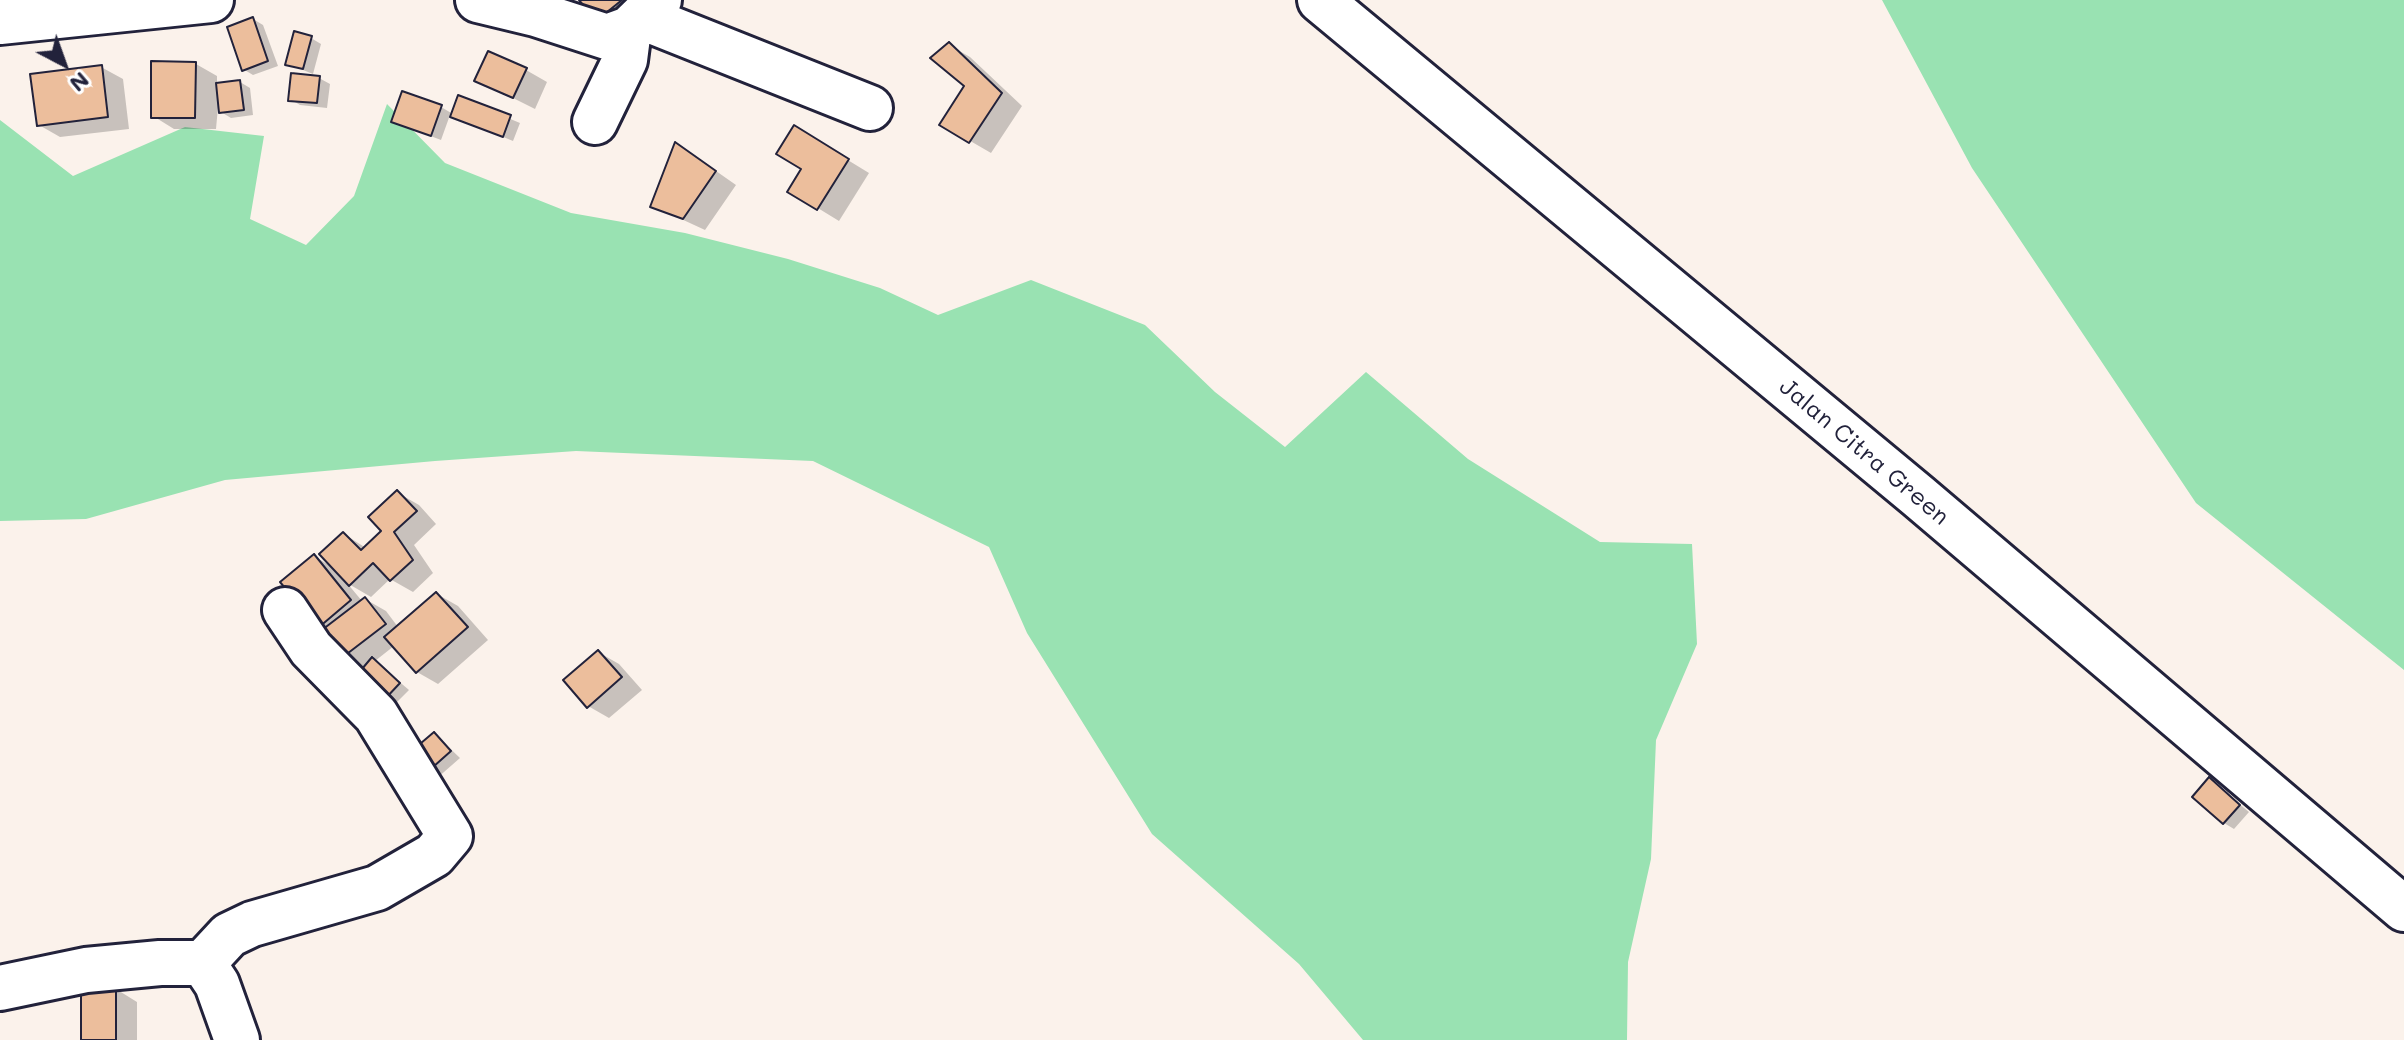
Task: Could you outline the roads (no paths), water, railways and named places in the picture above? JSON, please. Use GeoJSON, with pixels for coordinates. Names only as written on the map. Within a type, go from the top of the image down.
{"type":"FeatureCollection","features":[{"type":"Feature","properties":{"kind":"street"},"geometry":{"type":"LineString","coordinates":[[0,22],[211,0]]}},
{"type":"Feature","properties":{"kind":"street"},"geometry":{"type":"LineString","coordinates":[[478,0],[536,14],[593,35],[607,37],[644,16]]}},
{"type":"Feature","properties":{"kind":"street","name":"Jalan Citra Green"},"geometry":{"type":"LineString","coordinates":[[1320,0],[1918,496],[2404,909]]}},
{"type":"Feature","properties":{"kind":"street"},"geometry":{"type":"LineString","coordinates":[[644,16],[870,108]]}},
{"type":"Feature","properties":{"kind":"street"},"geometry":{"type":"LineString","coordinates":[[595,122],[644,16]]}},
{"type":"Feature","properties":{"kind":"street"},"geometry":{"type":"LineString","coordinates":[[0,988],[86,970],[160,963],[203,963],[229,935],[252,924],[377,888],[434,855],[450,836],[376,715],[311,649],[285,610]]}},
{"type":"Feature","properties":{"kind":"street"},"geometry":{"type":"LineString","coordinates":[[203,963],[217,984],[237,1040]]}}]}
